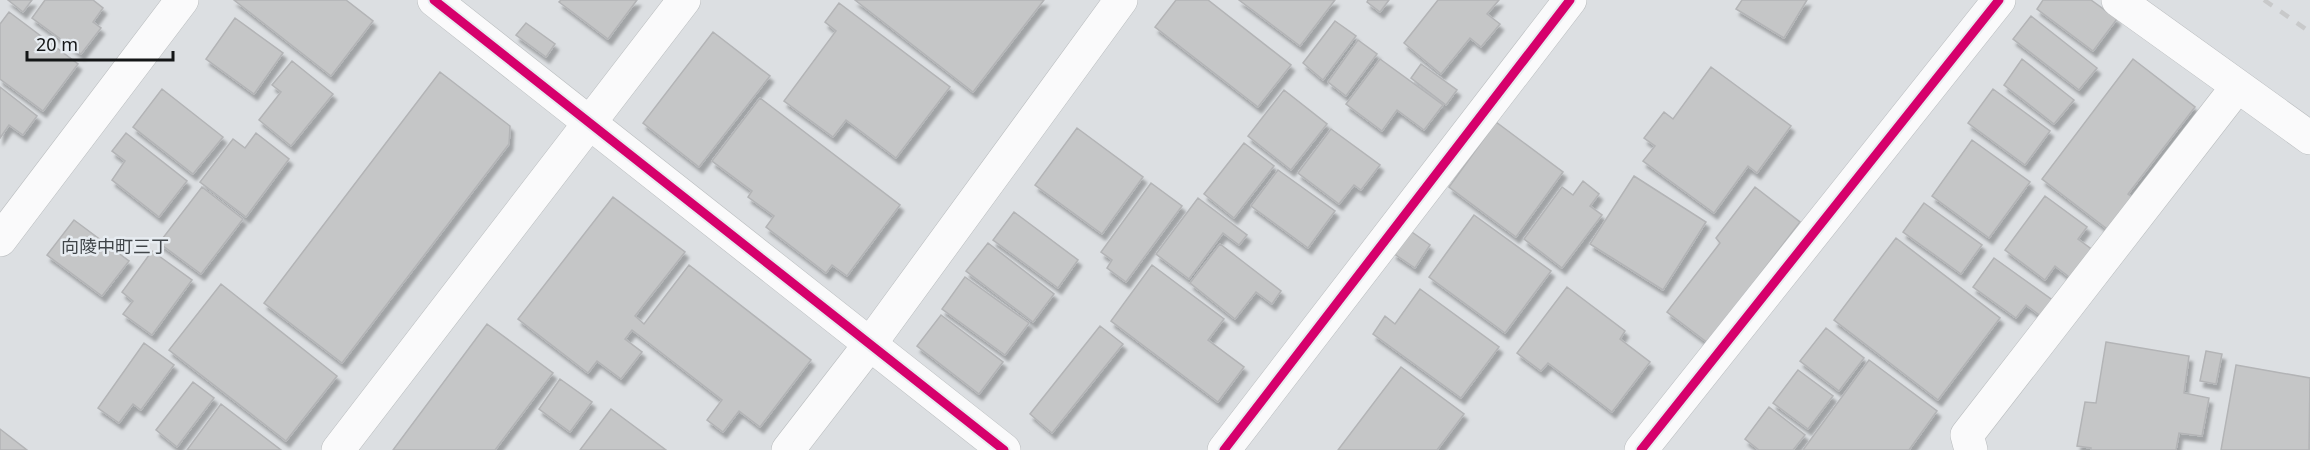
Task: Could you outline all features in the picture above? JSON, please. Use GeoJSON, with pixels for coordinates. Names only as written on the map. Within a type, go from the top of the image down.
{"type":"FeatureCollection","features":[{"type":"Feature","properties":{"kind":"street"},"geometry":{"type":"LineString","coordinates":[[0,240],[182,0]]}},
{"type":"Feature","properties":{"kind":"street"},"geometry":{"type":"LineString","coordinates":[[434,0],[1004,450]]}},
{"type":"Feature","properties":{"kind":"street"},"geometry":{"type":"LineString","coordinates":[[338,450],[684,0]]}},
{"type":"Feature","properties":{"kind":"street"},"geometry":{"type":"LineString","coordinates":[[788,450],[870,344],[1121,0]]}},
{"type":"Feature","properties":{"kind":"street"},"geometry":{"type":"LineString","coordinates":[[1224,450],[1570,0]]}},
{"type":"Feature","properties":{"kind":"street"},"geometry":{"type":"LineString","coordinates":[[1641,450],[1999,0]]}},
{"type":"Feature","properties":{"kind":"street"},"geometry":{"type":"LineString","coordinates":[[2118,0],[2310,138]]}},
{"type":"Feature","properties":{"kind":"street"},"geometry":{"type":"LineString","coordinates":[[1971,450],[1967,435],[2238,87]]}},
{"type":"Feature","properties":{"kind":"building"},"geometry":{"type":"Polygon","coordinates":[[[8,0],[32,0],[23,12],[8,0]]]}},
{"type":"Feature","properties":{"kind":"building"},"geometry":{"type":"Polygon","coordinates":[[[45,0],[93,0],[103,8],[93,22],[101,28],[81,54],[32,18],[45,0]]]}},
{"type":"Feature","properties":{"kind":"building"},"geometry":{"type":"Polygon","coordinates":[[[234,0],[346,0],[373,21],[331,76],[234,0]]]}},
{"type":"Feature","properties":{"kind":"building"},"geometry":{"type":"Polygon","coordinates":[[[561,0],[637,0],[608,39],[559,2],[561,0]]]}},
{"type":"Feature","properties":{"kind":"building"},"geometry":{"type":"Polygon","coordinates":[[[855,0],[1044,0],[973,92],[855,0]]]}},
{"type":"Feature","properties":{"kind":"building"},"geometry":{"type":"Polygon","coordinates":[[[1176,0],[1208,0],[1291,65],[1258,107],[1155,27],[1176,0]]]}},
{"type":"Feature","properties":{"kind":"building"},"geometry":{"type":"Polygon","coordinates":[[[1239,0],[1335,0],[1300,46],[1239,0]]]}},
{"type":"Feature","properties":{"kind":"building"},"geometry":{"type":"Polygon","coordinates":[[[1368,0],[1389,0],[1380,12],[1367,2],[1368,0]]]}},
{"type":"Feature","properties":{"kind":"building"},"geometry":{"type":"Polygon","coordinates":[[[1438,0],[1499,0],[1487,14],[1500,24],[1481,47],[1470,38],[1441,74],[1404,43],[1438,0]]]}},
{"type":"Feature","properties":{"kind":"building"},"geometry":{"type":"Polygon","coordinates":[[[1742,0],[1807,0],[1784,38],[1736,9],[1742,0]]]}},
{"type":"Feature","properties":{"kind":"building"},"geometry":{"type":"Polygon","coordinates":[[[2043,0],[2091,0],[2117,19],[2093,51],[2037,9],[2043,0]]]}},
{"type":"Feature","properties":{"kind":"building"},"geometry":{"type":"Polygon","coordinates":[[[839,3],[950,87],[896,158],[846,120],[833,137],[784,101],[836,31],[825,22],[839,3]]]}},
{"type":"Feature","properties":{"kind":"building"},"geometry":{"type":"Polygon","coordinates":[[[9,12],[78,64],[43,111],[0,79],[0,24],[9,12]]]}},
{"type":"Feature","properties":{"kind":"building"},"geometry":{"type":"Polygon","coordinates":[[[2031,16],[2097,68],[2079,90],[2013,39],[2031,16]]]}},
{"type":"Feature","properties":{"kind":"building"},"geometry":{"type":"Polygon","coordinates":[[[235,18],[283,53],[254,94],[206,59],[235,18]]]}},
{"type":"Feature","properties":{"kind":"building"},"geometry":{"type":"Polygon","coordinates":[[[1335,21],[1356,36],[1323,80],[1303,63],[1335,21]]]}},
{"type":"Feature","properties":{"kind":"building"},"geometry":{"type":"Polygon","coordinates":[[[526,23],[555,44],[546,57],[516,35],[526,23]]]}},
{"type":"Feature","properties":{"kind":"building"},"geometry":{"type":"Polygon","coordinates":[[[713,32],[770,76],[699,167],[643,123],[713,32]]]}},
{"type":"Feature","properties":{"kind":"building"},"geometry":{"type":"Polygon","coordinates":[[[1358,40],[1377,54],[1346,96],[1328,82],[1358,40]]]}},
{"type":"Feature","properties":{"kind":"building"},"geometry":{"type":"Polygon","coordinates":[[[1380,59],[1443,105],[1424,130],[1397,110],[1382,131],[1346,104],[1380,59]]]}},
{"type":"Feature","properties":{"kind":"building"},"geometry":{"type":"Polygon","coordinates":[[[2022,59],[2074,100],[2054,124],[2004,85],[2022,59]]]}},
{"type":"Feature","properties":{"kind":"building"},"geometry":{"type":"Polygon","coordinates":[[[2133,59],[2195,107],[2128,194],[2136,200],[2111,232],[2042,179],[2133,59]]]}},
{"type":"Feature","properties":{"kind":"building"},"geometry":{"type":"Polygon","coordinates":[[[292,61],[333,94],[291,146],[259,120],[281,92],[272,85],[292,61]]]}},
{"type":"Feature","properties":{"kind":"building"},"geometry":{"type":"Polygon","coordinates":[[[1421,64],[1457,90],[1446,105],[1411,78],[1421,64]]]}},
{"type":"Feature","properties":{"kind":"building"},"geometry":{"type":"Polygon","coordinates":[[[1711,67],[1791,126],[1757,173],[1748,166],[1714,213],[1643,161],[1655,146],[1644,138],[1664,112],[1673,119],[1711,67]]]}},
{"type":"Feature","properties":{"kind":"building"},"geometry":{"type":"Polygon","coordinates":[[[440,72],[510,126],[509,144],[342,363],[264,303],[440,72]]]}},
{"type":"Feature","properties":{"kind":"building"},"geometry":{"type":"Polygon","coordinates":[[[0,87],[37,116],[23,135],[9,125],[0,138],[0,87]]]}},
{"type":"Feature","properties":{"kind":"building"},"geometry":{"type":"Polygon","coordinates":[[[162,89],[223,137],[193,174],[133,127],[162,89]]]}},
{"type":"Feature","properties":{"kind":"building"},"geometry":{"type":"Polygon","coordinates":[[[1993,89],[2050,131],[2025,165],[1968,123],[1993,89]]]}},
{"type":"Feature","properties":{"kind":"building"},"geometry":{"type":"Polygon","coordinates":[[[1284,90],[1327,124],[1291,170],[1248,136],[1284,90]]]}},
{"type":"Feature","properties":{"kind":"building"},"geometry":{"type":"Polygon","coordinates":[[[760,98],[900,205],[847,276],[832,265],[826,273],[766,227],[774,216],[748,197],[752,191],[712,161],[760,98]]]}},
{"type":"Feature","properties":{"kind":"building"},"geometry":{"type":"Polygon","coordinates":[[[1496,122],[1563,172],[1516,237],[1449,187],[1496,122]]]}},
{"type":"Feature","properties":{"kind":"building"},"geometry":{"type":"Polygon","coordinates":[[[1077,128],[1143,177],[1102,234],[1035,185],[1077,128]]]}},
{"type":"Feature","properties":{"kind":"building"},"geometry":{"type":"Polygon","coordinates":[[[1331,129],[1380,165],[1361,190],[1354,185],[1339,204],[1298,173],[1331,129]]]}},
{"type":"Feature","properties":{"kind":"building"},"geometry":{"type":"Polygon","coordinates":[[[126,133],[187,181],[159,217],[112,180],[125,161],[112,151],[126,133]]]}},
{"type":"Feature","properties":{"kind":"building"},"geometry":{"type":"Polygon","coordinates":[[[256,133],[289,159],[246,217],[200,182],[233,139],[245,148],[256,133]]]}},
{"type":"Feature","properties":{"kind":"building"},"geometry":{"type":"Polygon","coordinates":[[[1972,140],[2030,182],[1989,238],[1932,196],[1972,140]]]}},
{"type":"Feature","properties":{"kind":"building"},"geometry":{"type":"Polygon","coordinates":[[[1244,143],[1274,166],[1234,218],[1204,194],[1244,143]]]}},
{"type":"Feature","properties":{"kind":"building"},"geometry":{"type":"Polygon","coordinates":[[[1278,170],[1335,211],[1308,248],[1251,206],[1278,170]]]}},
{"type":"Feature","properties":{"kind":"building"},"geometry":{"type":"Polygon","coordinates":[[[1634,176],[1706,222],[1663,290],[1590,244],[1634,176]]]}},
{"type":"Feature","properties":{"kind":"building"},"geometry":{"type":"Polygon","coordinates":[[[1583,181],[1599,194],[1590,206],[1602,215],[1562,268],[1524,239],[1562,187],[1573,195],[1583,181]]]}},
{"type":"Feature","properties":{"kind":"building"},"geometry":{"type":"Polygon","coordinates":[[[1151,183],[1182,206],[1126,282],[1107,268],[1112,260],[1101,252],[1151,183]]]}},
{"type":"Feature","properties":{"kind":"building"},"geometry":{"type":"Polygon","coordinates":[[[202,187],[243,219],[201,274],[159,243],[202,187]]]}},
{"type":"Feature","properties":{"kind":"building"},"geometry":{"type":"Polygon","coordinates":[[[1755,187],[1800,222],[1708,343],[1667,312],[1720,243],[1716,238],[1755,187]]]}},
{"type":"Feature","properties":{"kind":"building"},"geometry":{"type":"Polygon","coordinates":[[[2045,196],[2087,227],[2078,239],[2094,251],[2073,280],[2055,266],[2045,280],[2005,250],[2045,196]]]}},
{"type":"Feature","properties":{"kind":"building"},"geometry":{"type":"Polygon","coordinates":[[[613,197],[685,252],[635,316],[644,324],[689,265],[811,360],[760,427],[739,411],[723,432],[707,420],[722,400],[632,330],[625,339],[642,352],[621,379],[597,361],[588,373],[518,319],[613,197]]]}},
{"type":"Feature","properties":{"kind":"building"},"geometry":{"type":"Polygon","coordinates":[[[1198,198],[1247,235],[1239,245],[1223,233],[1189,279],[1156,254],[1198,198]]]}},
{"type":"Feature","properties":{"kind":"building"},"geometry":{"type":"Polygon","coordinates":[[[1924,203],[1982,245],[1961,274],[1903,232],[1924,203]]]}},
{"type":"Feature","properties":{"kind":"building"},"geometry":{"type":"Polygon","coordinates":[[[1014,212],[1078,260],[1058,288],[993,240],[1014,212]]]}},
{"type":"Feature","properties":{"kind":"building"},"geometry":{"type":"Polygon","coordinates":[[[1474,215],[1551,271],[1505,333],[1429,277],[1474,215]]]}},
{"type":"Feature","properties":{"kind":"building"},"geometry":{"type":"Polygon","coordinates":[[[74,220],[129,261],[102,296],[47,255],[74,220]]]}},
{"type":"Feature","properties":{"kind":"building"},"geometry":{"type":"Polygon","coordinates":[[[1409,230],[1430,245],[1415,268],[1393,253],[1409,230]]]}},
{"type":"Feature","properties":{"kind":"building"},"geometry":{"type":"Polygon","coordinates":[[[1896,238],[2000,318],[1938,400],[1834,320],[1896,238]]]}},
{"type":"Feature","properties":{"kind":"building"},"geometry":{"type":"Polygon","coordinates":[[[988,243],[1054,294],[1033,322],[966,271],[988,243]]]}},
{"type":"Feature","properties":{"kind":"building"},"geometry":{"type":"Polygon","coordinates":[[[1220,244],[1281,291],[1272,304],[1256,292],[1235,319],[1190,283],[1220,244]]]}},
{"type":"Feature","properties":{"kind":"building"},"geometry":{"type":"Polygon","coordinates":[[[152,251],[192,280],[152,335],[123,314],[133,301],[122,292],[152,251]]]}},
{"type":"Feature","properties":{"kind":"building"},"geometry":{"type":"Polygon","coordinates":[[[1994,258],[2058,304],[2046,320],[2026,305],[2016,318],[1973,287],[1994,258]]]}},
{"type":"Feature","properties":{"kind":"building"},"geometry":{"type":"Polygon","coordinates":[[[1152,265],[1224,319],[1208,340],[1244,367],[1218,402],[1111,321],[1152,265]]]}},
{"type":"Feature","properties":{"kind":"building"},"geometry":{"type":"Polygon","coordinates":[[[965,277],[1029,323],[1005,355],[942,309],[965,277]]]}},
{"type":"Feature","properties":{"kind":"building"},"geometry":{"type":"Polygon","coordinates":[[[221,284],[337,376],[286,441],[169,350],[221,284]]]}},
{"type":"Feature","properties":{"kind":"building"},"geometry":{"type":"Polygon","coordinates":[[[1567,287],[1625,331],[1620,339],[1650,362],[1612,412],[1548,363],[1541,371],[1517,353],[1567,287]]]}},
{"type":"Feature","properties":{"kind":"building"},"geometry":{"type":"Polygon","coordinates":[[[1420,289],[1499,347],[1461,398],[1373,334],[1385,316],[1395,324],[1420,289]]]}},
{"type":"Feature","properties":{"kind":"building"},"geometry":{"type":"Polygon","coordinates":[[[941,315],[1003,362],[979,394],[917,346],[941,315]]]}},
{"type":"Feature","properties":{"kind":"building"},"geometry":{"type":"Polygon","coordinates":[[[487,324],[553,373],[495,450],[393,450],[487,324]]]}},
{"type":"Feature","properties":{"kind":"building"},"geometry":{"type":"Polygon","coordinates":[[[1100,326],[1123,344],[1052,433],[1030,414],[1100,326]]]}},
{"type":"Feature","properties":{"kind":"building"},"geometry":{"type":"Polygon","coordinates":[[[1826,328],[1864,358],[1839,391],[1800,361],[1826,328]]]}},
{"type":"Feature","properties":{"kind":"building"},"geometry":{"type":"Polygon","coordinates":[[[2106,342],[2189,356],[2184,393],[2209,398],[2202,436],[2179,433],[2176,450],[2091,450],[2091,448],[2077,446],[2085,402],[2096,403],[2106,342]]]}},
{"type":"Feature","properties":{"kind":"building"},"geometry":{"type":"Polygon","coordinates":[[[144,343],[174,365],[141,410],[133,404],[119,423],[98,408],[144,343]]]}},
{"type":"Feature","properties":{"kind":"building"},"geometry":{"type":"Polygon","coordinates":[[[2206,351],[2222,354],[2216,384],[2200,381],[2206,351]]]}},
{"type":"Feature","properties":{"kind":"building"},"geometry":{"type":"Polygon","coordinates":[[[1869,360],[1937,411],[1909,450],[1803,450],[1869,360]]]}},
{"type":"Feature","properties":{"kind":"building"},"geometry":{"type":"Polygon","coordinates":[[[2236,365],[2310,378],[2309,450],[2221,450],[2236,365]]]}},
{"type":"Feature","properties":{"kind":"building"},"geometry":{"type":"Polygon","coordinates":[[[1401,367],[1464,414],[1437,450],[1338,450],[1401,367]]]}},
{"type":"Feature","properties":{"kind":"building"},"geometry":{"type":"Polygon","coordinates":[[[1798,370],[1833,396],[1808,429],[1773,403],[1798,370]]]}},
{"type":"Feature","properties":{"kind":"building"},"geometry":{"type":"Polygon","coordinates":[[[560,379],[592,402],[570,432],[539,409],[560,379]]]}},
{"type":"Feature","properties":{"kind":"building"},"geometry":{"type":"Polygon","coordinates":[[[193,382],[214,398],[177,447],[156,430],[193,382]]]}},
{"type":"Feature","properties":{"kind":"building"},"geometry":{"type":"Polygon","coordinates":[[[221,404],[281,450],[187,450],[221,404]]]}},
{"type":"Feature","properties":{"kind":"building"},"geometry":{"type":"Polygon","coordinates":[[[1769,407],[1805,435],[1793,450],[1759,450],[1745,439],[1769,407]]]}},
{"type":"Feature","properties":{"kind":"building"},"geometry":{"type":"Polygon","coordinates":[[[611,409],[666,450],[580,450],[611,409]]]}},
{"type":"Feature","properties":{"kind":"building"},"geometry":{"type":"Polygon","coordinates":[[[0,429],[27,450],[0,450],[0,429]]]}},
{"type":"Feature","properties":{"kind":"railway"},"geometry":{"type":"LineString","coordinates":[[2264,0],[2310,32]]}},
{"type":"Feature","properties":{"kind":"cycle path"},"geometry":{"type":"LineString","coordinates":[[434,0],[1004,450]]}},
{"type":"Feature","properties":{"kind":"cycle path"},"geometry":{"type":"LineString","coordinates":[[1224,450],[1570,0]]}},
{"type":"Feature","properties":{"kind":"cycle path"},"geometry":{"type":"LineString","coordinates":[[1641,450],[1999,0]]}},
{"type":"Feature","properties":{"kind":"district","name":"向陵中町三丁"},"geometry":{"type":"Point","coordinates":[115,247]}}]}
